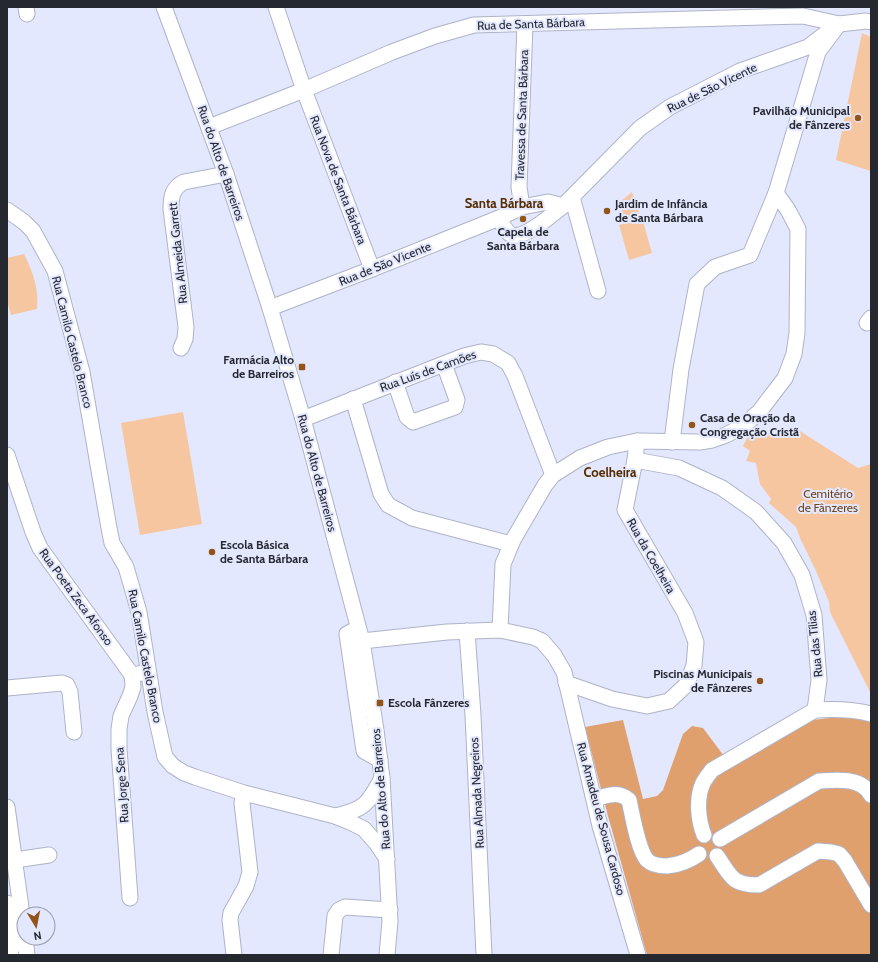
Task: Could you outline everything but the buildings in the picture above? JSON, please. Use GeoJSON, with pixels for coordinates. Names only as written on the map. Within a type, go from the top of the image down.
{"type":"FeatureCollection","features":[{"type":"Feature","properties":{"kind":"street","name":"Rua do Alto de Barreiros"},"geometry":{"type":"LineString","coordinates":[[164,7],[226,174],[270,308],[303,419],[360,635],[382,778],[390,910],[387,955]]}},
{"type":"Feature","properties":{"kind":"street","name":"Rua Nova de Santa Bárbara"},"geometry":{"type":"LineString","coordinates":[[276,7],[304,90],[372,269]]}},
{"type":"Feature","properties":{"kind":"street","name":"Rua de Santa Bárbara"},"geometry":{"type":"LineString","coordinates":[[209,127],[304,90],[392,52],[435,36],[474,25],[800,11],[839,24],[866,21],[871,22]]}},
{"type":"Feature","properties":{"kind":"street","name":"Travessa de Santa Bárbara"},"geometry":{"type":"LineString","coordinates":[[522,207],[519,187],[525,24]]}},
{"type":"Feature","properties":{"kind":"street"},"geometry":{"type":"LineString","coordinates":[[672,442],[681,369],[697,284],[715,267],[750,255],[776,193],[818,52],[839,24]]}},
{"type":"Feature","properties":{"kind":"street","name":"Rua de São Vicente"},"geometry":{"type":"LineString","coordinates":[[499,218],[509,233],[517,235],[528,232],[568,201],[640,128],[670,107],[740,71],[808,47],[839,24]]}},
{"type":"Feature","properties":{"kind":"street","name":"Rua Almeida Garrett"},"geometry":{"type":"LineString","coordinates":[[180,348],[185,339],[186,327],[171,210],[172,195],[178,185],[184,182],[226,174]]}},
{"type":"Feature","properties":{"kind":"street"},"geometry":{"type":"LineString","coordinates":[[500,630],[503,564],[511,544],[545,485],[553,475],[580,458],[608,447],[637,441],[700,442],[712,440],[732,432],[743,426],[759,412],[785,378],[794,354],[798,333],[798,229],[788,210],[776,193]]}},
{"type":"Feature","properties":{"kind":"street"},"geometry":{"type":"LineString","coordinates":[[568,201],[598,291]]}},
{"type":"Feature","properties":{"kind":"street","name":"Rua de São Vicente"},"geometry":{"type":"LineString","coordinates":[[270,308],[372,269],[499,218],[522,207],[548,202],[568,201]]}},
{"type":"Feature","properties":{"kind":"street","name":"Rua Camilo Castelo Branco"},"geometry":{"type":"LineString","coordinates":[[7,210],[24,222],[33,231],[55,271],[82,372],[112,543],[126,567],[139,612],[148,672],[165,757],[173,766],[184,773],[244,793],[335,816],[350,822],[364,829],[387,859]]}},
{"type":"Feature","properties":{"kind":"street","name":"Rua Luís de Camões"},"geometry":{"type":"LineString","coordinates":[[303,419],[464,356],[481,352],[493,354],[508,363],[515,376],[553,475]]}},
{"type":"Feature","properties":{"kind":"street"},"geometry":{"type":"LineString","coordinates":[[395,382],[407,417],[413,422],[455,407],[457,400],[444,364]]}},
{"type":"Feature","properties":{"kind":"street"},"geometry":{"type":"LineString","coordinates":[[353,399],[381,494],[388,505],[412,518],[511,544]]}},
{"type":"Feature","properties":{"kind":"street","name":"Rua da Coelheira"},"geometry":{"type":"LineString","coordinates":[[566,683],[612,699],[647,706],[669,701],[686,685],[694,666],[696,642],[685,613],[624,510],[635,460],[637,441]]}},
{"type":"Feature","properties":{"kind":"street","name":"Rua Poeta Zeca Afonso"},"geometry":{"type":"LineString","coordinates":[[7,455],[33,532],[40,548],[132,675]]}},
{"type":"Feature","properties":{"kind":"street","name":"Rua das Tílias"},"geometry":{"type":"LineString","coordinates":[[635,460],[679,468],[722,488],[756,512],[784,543],[802,575],[814,615],[819,680],[815,710]]}},
{"type":"Feature","properties":{"kind":"street"},"geometry":{"type":"LineString","coordinates":[[360,635],[500,630],[533,637],[542,641],[554,655],[564,672],[566,683]]}},
{"type":"Feature","properties":{"kind":"street","name":"Rua Almada Negreiros"},"geometry":{"type":"LineString","coordinates":[[467,631],[473,715],[484,955]]}},
{"type":"Feature","properties":{"kind":"street"},"geometry":{"type":"LineString","coordinates":[[132,675],[148,672]]}},
{"type":"Feature","properties":{"kind":"street","name":"Rua Jorge Sena"},"geometry":{"type":"LineString","coordinates":[[130,898],[119,748],[119,729],[121,716],[130,696],[132,675]]}},
{"type":"Feature","properties":{"kind":"street"},"geometry":{"type":"LineString","coordinates":[[7,688],[62,683],[67,685],[70,692],[74,732]]}},
{"type":"Feature","properties":{"kind":"street","name":"Rua Amadeu de Sousa Cardoso"},"geometry":{"type":"LineString","coordinates":[[566,683],[600,826],[638,955]]}},
{"type":"Feature","properties":{"kind":"street"},"geometry":{"type":"LineString","coordinates":[[704,835],[699,817],[700,796],[703,784],[712,770],[815,710],[833,709],[871,714]]}},
{"type":"Feature","properties":{"kind":"street"},"geometry":{"type":"LineString","coordinates":[[335,816],[351,812],[362,807],[371,797],[382,778]]}},
{"type":"Feature","properties":{"kind":"street"},"geometry":{"type":"LineString","coordinates":[[720,839],[819,781],[852,781],[868,789],[871,795]]}},
{"type":"Feature","properties":{"kind":"street"},"geometry":{"type":"LineString","coordinates":[[234,955],[230,920],[231,913],[246,886],[250,872],[242,803],[244,793]]}},
{"type":"Feature","properties":{"kind":"street"},"geometry":{"type":"LineString","coordinates":[[594,799],[614,794],[623,795],[629,800],[641,852],[652,864],[662,866],[674,865],[687,862],[698,854]]}},
{"type":"Feature","properties":{"kind":"street"},"geometry":{"type":"LineString","coordinates":[[7,807],[21,906]]}},
{"type":"Feature","properties":{"kind":"street"},"geometry":{"type":"LineString","coordinates":[[362,807],[364,829]]}},
{"type":"Feature","properties":{"kind":"street"},"geometry":{"type":"LineString","coordinates":[[712,834],[720,839],[722,845],[717,856],[710,859],[698,854],[696,844],[704,835],[712,834]]}},
{"type":"Feature","properties":{"kind":"street"},"geometry":{"type":"LineString","coordinates":[[717,856],[732,877],[740,884],[758,885],[818,852],[831,852],[839,854],[845,861],[871,905]]}},
{"type":"Feature","properties":{"kind":"street"},"geometry":{"type":"LineString","coordinates":[[15,860],[49,855]]}},
{"type":"Feature","properties":{"kind":"street"},"geometry":{"type":"LineString","coordinates":[[7,902],[10,904],[16,944],[8,950]]}},
{"type":"Feature","properties":{"kind":"street"},"geometry":{"type":"LineString","coordinates":[[332,955],[336,916],[339,910],[345,907],[390,910]]}},
{"type":"Feature","properties":{"kind":"green space","name":"Pavilhão Municipal de Fânzeres"},"geometry":{"type":"Polygon","coordinates":[[[862,33],[871,37],[871,171],[836,160],[862,33]]]}},
{"type":"Feature","properties":{"kind":"green space"},"geometry":{"type":"Polygon","coordinates":[[[632,192],[640,216],[624,219],[620,202],[632,192]]]}},
{"type":"Feature","properties":{"kind":"green space"},"geometry":{"type":"Polygon","coordinates":[[[642,218],[652,253],[629,260],[619,225],[642,218]]]}},
{"type":"Feature","properties":{"kind":"green space"},"geometry":{"type":"Polygon","coordinates":[[[24,254],[35,281],[37,309],[11,315],[7,300],[7,258],[24,254]]]}},
{"type":"Feature","properties":{"kind":"green space"},"geometry":{"type":"Polygon","coordinates":[[[183,412],[202,524],[140,535],[121,423],[183,412]]]}},
{"type":"Feature","properties":{"kind":"green space","name":"Cemitério de Fânzeres"},"geometry":{"type":"Polygon","coordinates":[[[759,430],[761,433],[766,430],[772,437],[800,431],[858,468],[871,464],[871,694],[830,612],[829,602],[796,527],[769,503],[771,499],[760,484],[756,463],[746,461],[750,451],[743,446],[749,434],[759,430]]]}},
{"type":"Feature","properties":{"kind":"shaded area"},"geometry":{"type":"Polygon","coordinates":[[[848,716],[862,718],[871,722],[871,955],[647,955],[585,727],[623,720],[643,799],[657,796],[663,790],[683,734],[692,726],[703,728],[730,764],[812,720],[848,716]]]}},
{"type":"Feature","properties":{"kind":"place","name":"Pavilhão Municipal de Fânzeres"},"geometry":{"type":"Point","coordinates":[858,118]}},
{"type":"Feature","properties":{"kind":"place","name":"Jardim de Infância de Santa Bárbara"},"geometry":{"type":"Point","coordinates":[607,211]}},
{"type":"Feature","properties":{"kind":"place","name":"Capela de Santa Bárbara"},"geometry":{"type":"Point","coordinates":[523,219]}},
{"type":"Feature","properties":{"kind":"place","name":"Farmácia Alto de Barreiros"},"geometry":{"type":"Point","coordinates":[302,367]}},
{"type":"Feature","properties":{"kind":"place","name":"Casa de Oração da Congregação Cristã"},"geometry":{"type":"Point","coordinates":[692,425]}},
{"type":"Feature","properties":{"kind":"place","name":"Escola Básica de Santa Bárbara"},"geometry":{"type":"Point","coordinates":[212,552]}},
{"type":"Feature","properties":{"kind":"place","name":"Piscinas Municipais de Fânzeres"},"geometry":{"type":"Point","coordinates":[760,681]}},
{"type":"Feature","properties":{"kind":"place","name":"Escola Fânzeres"},"geometry":{"type":"Point","coordinates":[380,703]}},
{"type":"Feature","properties":{"kind":"district","name":"Santa Bárbara"},"geometry":{"type":"Point","coordinates":[504,203]}},
{"type":"Feature","properties":{"kind":"district","name":"Coelheira"},"geometry":{"type":"Point","coordinates":[610,472]}}]}
